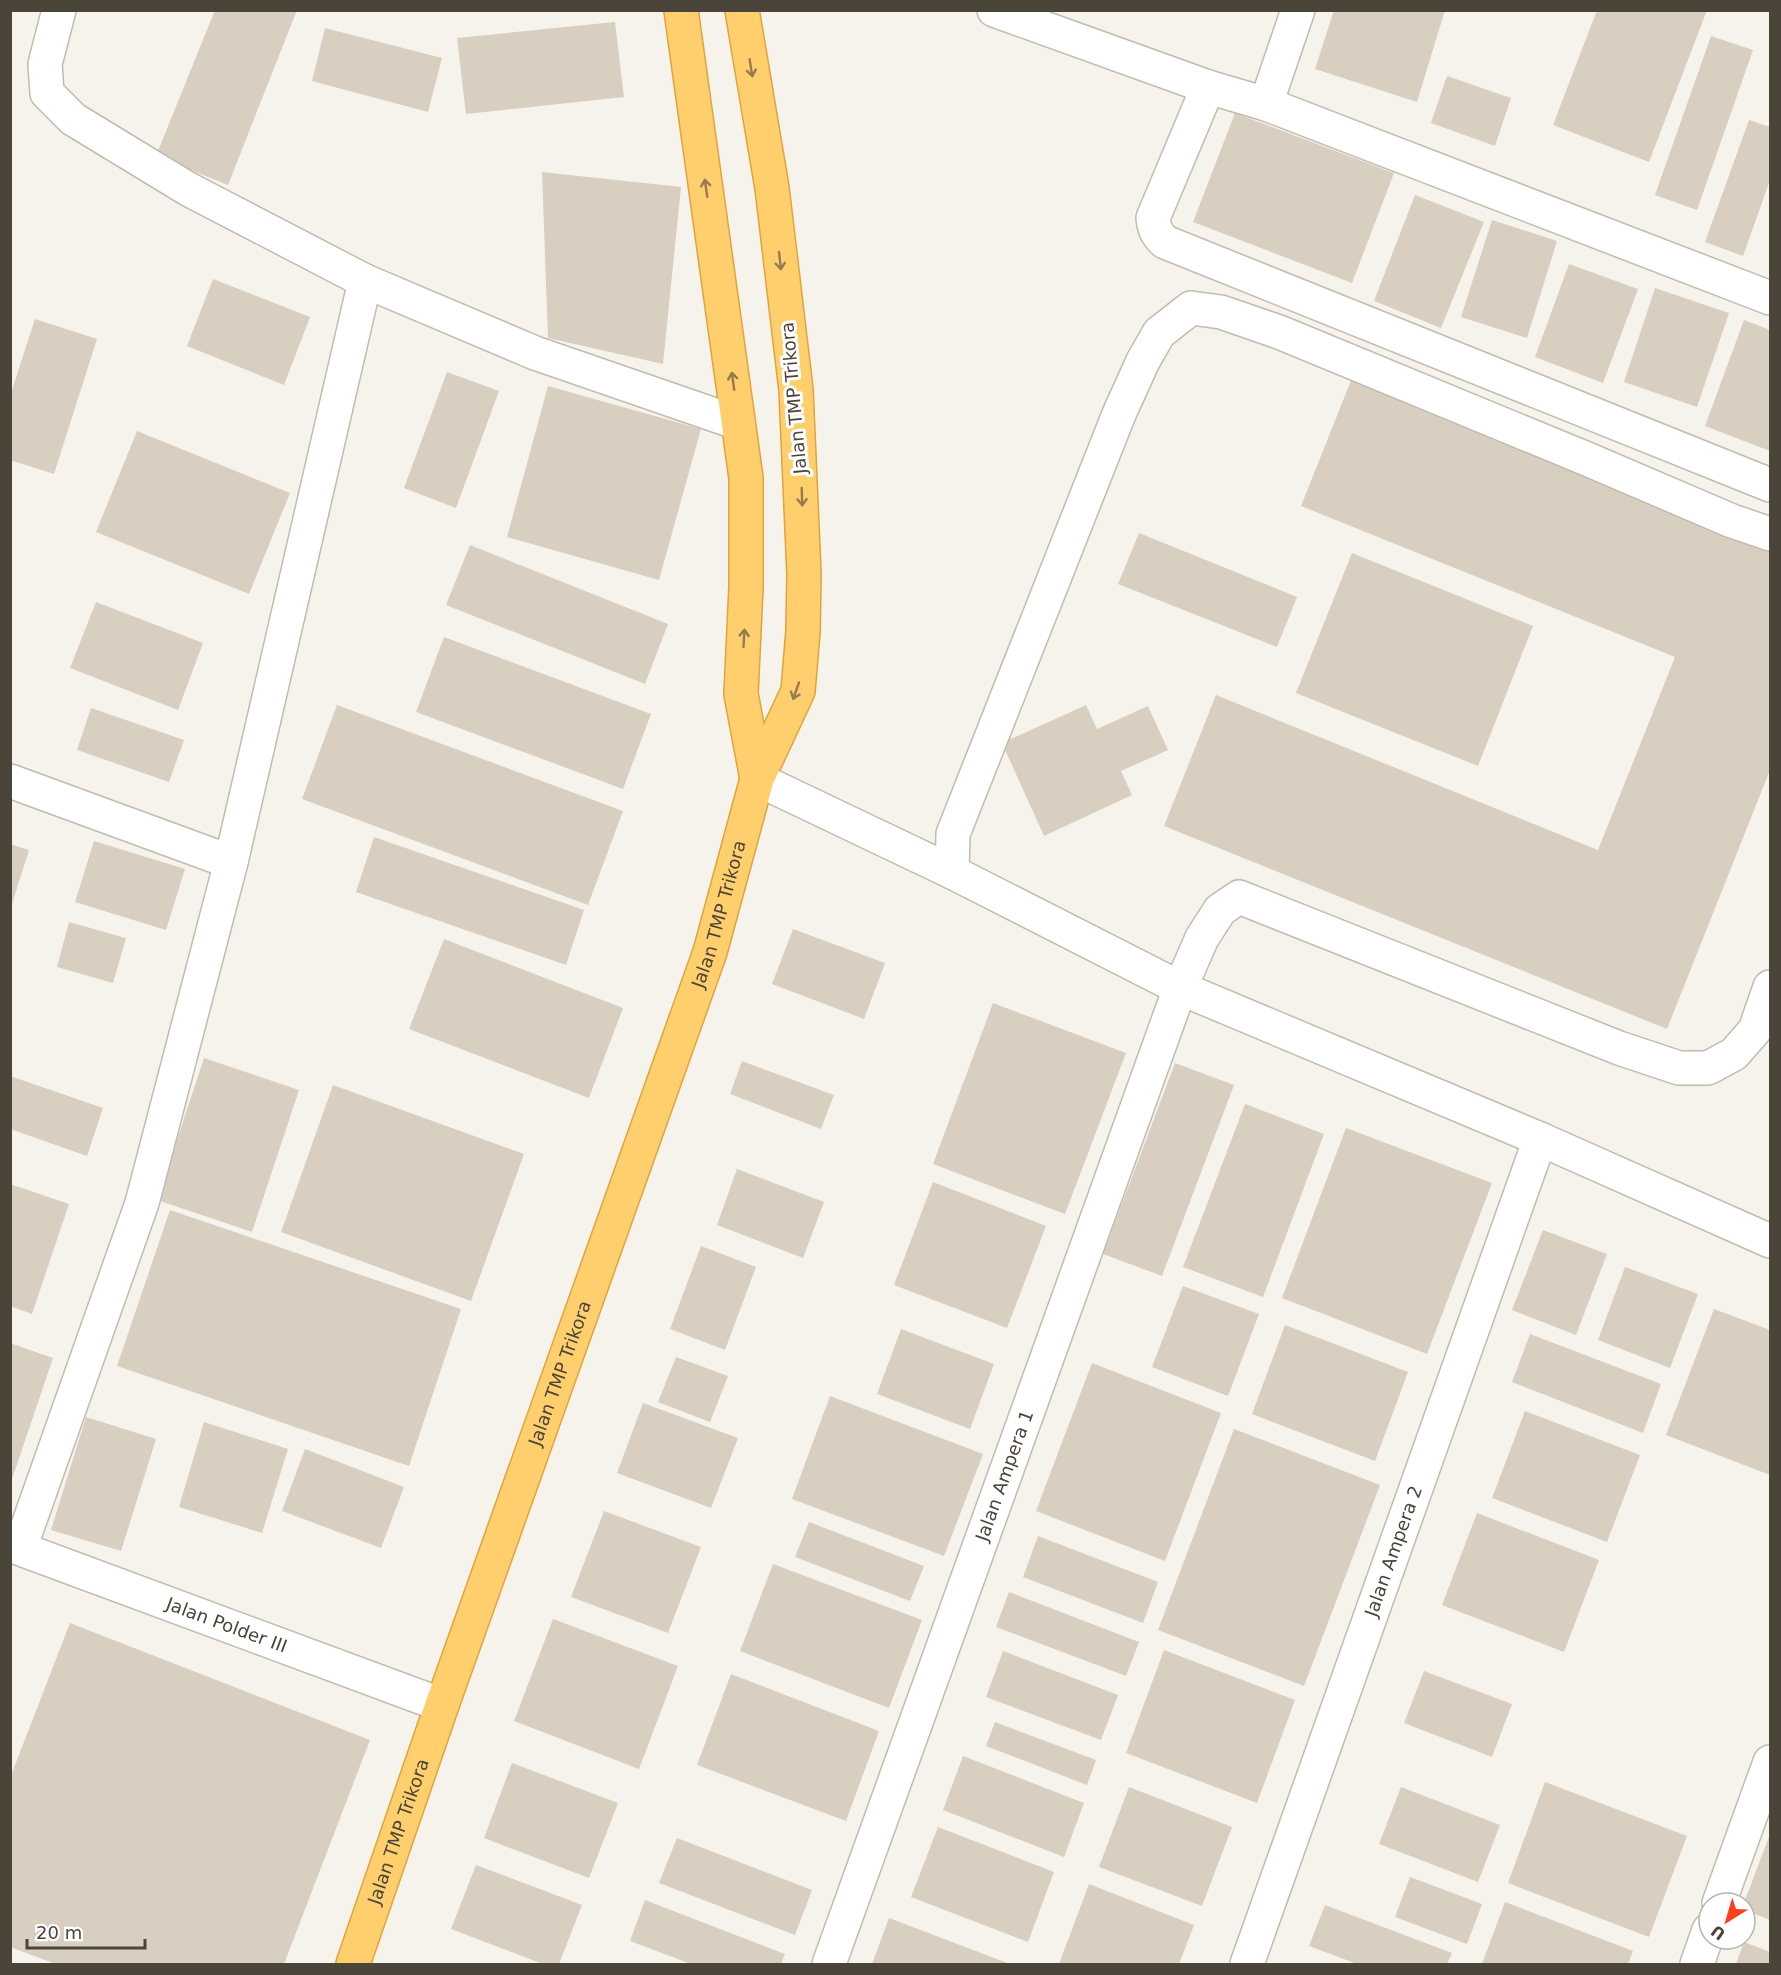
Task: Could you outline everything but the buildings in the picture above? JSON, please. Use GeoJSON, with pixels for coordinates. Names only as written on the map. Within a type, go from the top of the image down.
{"type":"FeatureCollection","features":[{"type":"Feature","properties":{"kind":"highway","name":"Jalan TMP Trikora"},"geometry":{"type":"LineString","coordinates":[[681,10],[746,489],[746,587],[741,694],[757,779]]}},
{"type":"Feature","properties":{"kind":"highway","name":"Jalan TMP Trikora"},"geometry":{"type":"LineString","coordinates":[[353,1965],[442,1705],[710,952],[757,779],[798,691],[803,631],[804,529],[796,390],[772,188],[742,10]]}},
{"type":"Feature","properties":{"kind":"street"},"geometry":{"type":"LineString","coordinates":[[59,10],[45,64],[47,93],[73,119],[188,189],[365,281],[535,353],[738,423]]}},
{"type":"Feature","properties":{"kind":"street"},"geometry":{"type":"LineString","coordinates":[[994,10],[1208,87],[1266,104],[1770,298]]}},
{"type":"Feature","properties":{"kind":"street"},"geometry":{"type":"LineString","coordinates":[[1266,104],[1298,10]]}},
{"type":"Feature","properties":{"kind":"street"},"geometry":{"type":"LineString","coordinates":[[1208,87],[1153,218],[1157,234],[1165,242],[1770,485]]}},
{"type":"Feature","properties":{"kind":"street"},"geometry":{"type":"LineString","coordinates":[[15,1547],[142,1203],[231,862],[365,281]]}},
{"type":"Feature","properties":{"kind":"street"},"geometry":{"type":"LineString","coordinates":[[952,872],[953,834],[1119,414],[1158,333],[1191,308],[1221,312],[1279,332],[1732,521],[1770,534]]}},
{"type":"Feature","properties":{"kind":"street"},"geometry":{"type":"LineString","coordinates":[[757,779],[952,872],[1180,988],[1770,1238]]}},
{"type":"Feature","properties":{"kind":"street"},"geometry":{"type":"LineString","coordinates":[[10,781],[231,862]]}},
{"type":"Feature","properties":{"kind":"street","name":"Jalan Ampera 1"},"geometry":{"type":"LineString","coordinates":[[829,1965],[1180,988],[1202,938],[1220,910],[1239,897],[1619,1047],[1679,1068],[1708,1068],[1734,1054],[1755,1029],[1770,987]]}},
{"type":"Feature","properties":{"kind":"street","name":"Jalan Ampera 2"},"geometry":{"type":"LineString","coordinates":[[1247,1965],[1540,1139]]}},
{"type":"Feature","properties":{"kind":"street","name":"Jalan Polder III"},"geometry":{"type":"LineString","coordinates":[[15,1547],[442,1705]]}},
{"type":"Feature","properties":{"kind":"street"},"geometry":{"type":"LineString","coordinates":[[1723,1891],[1770,1762]]}}]}
